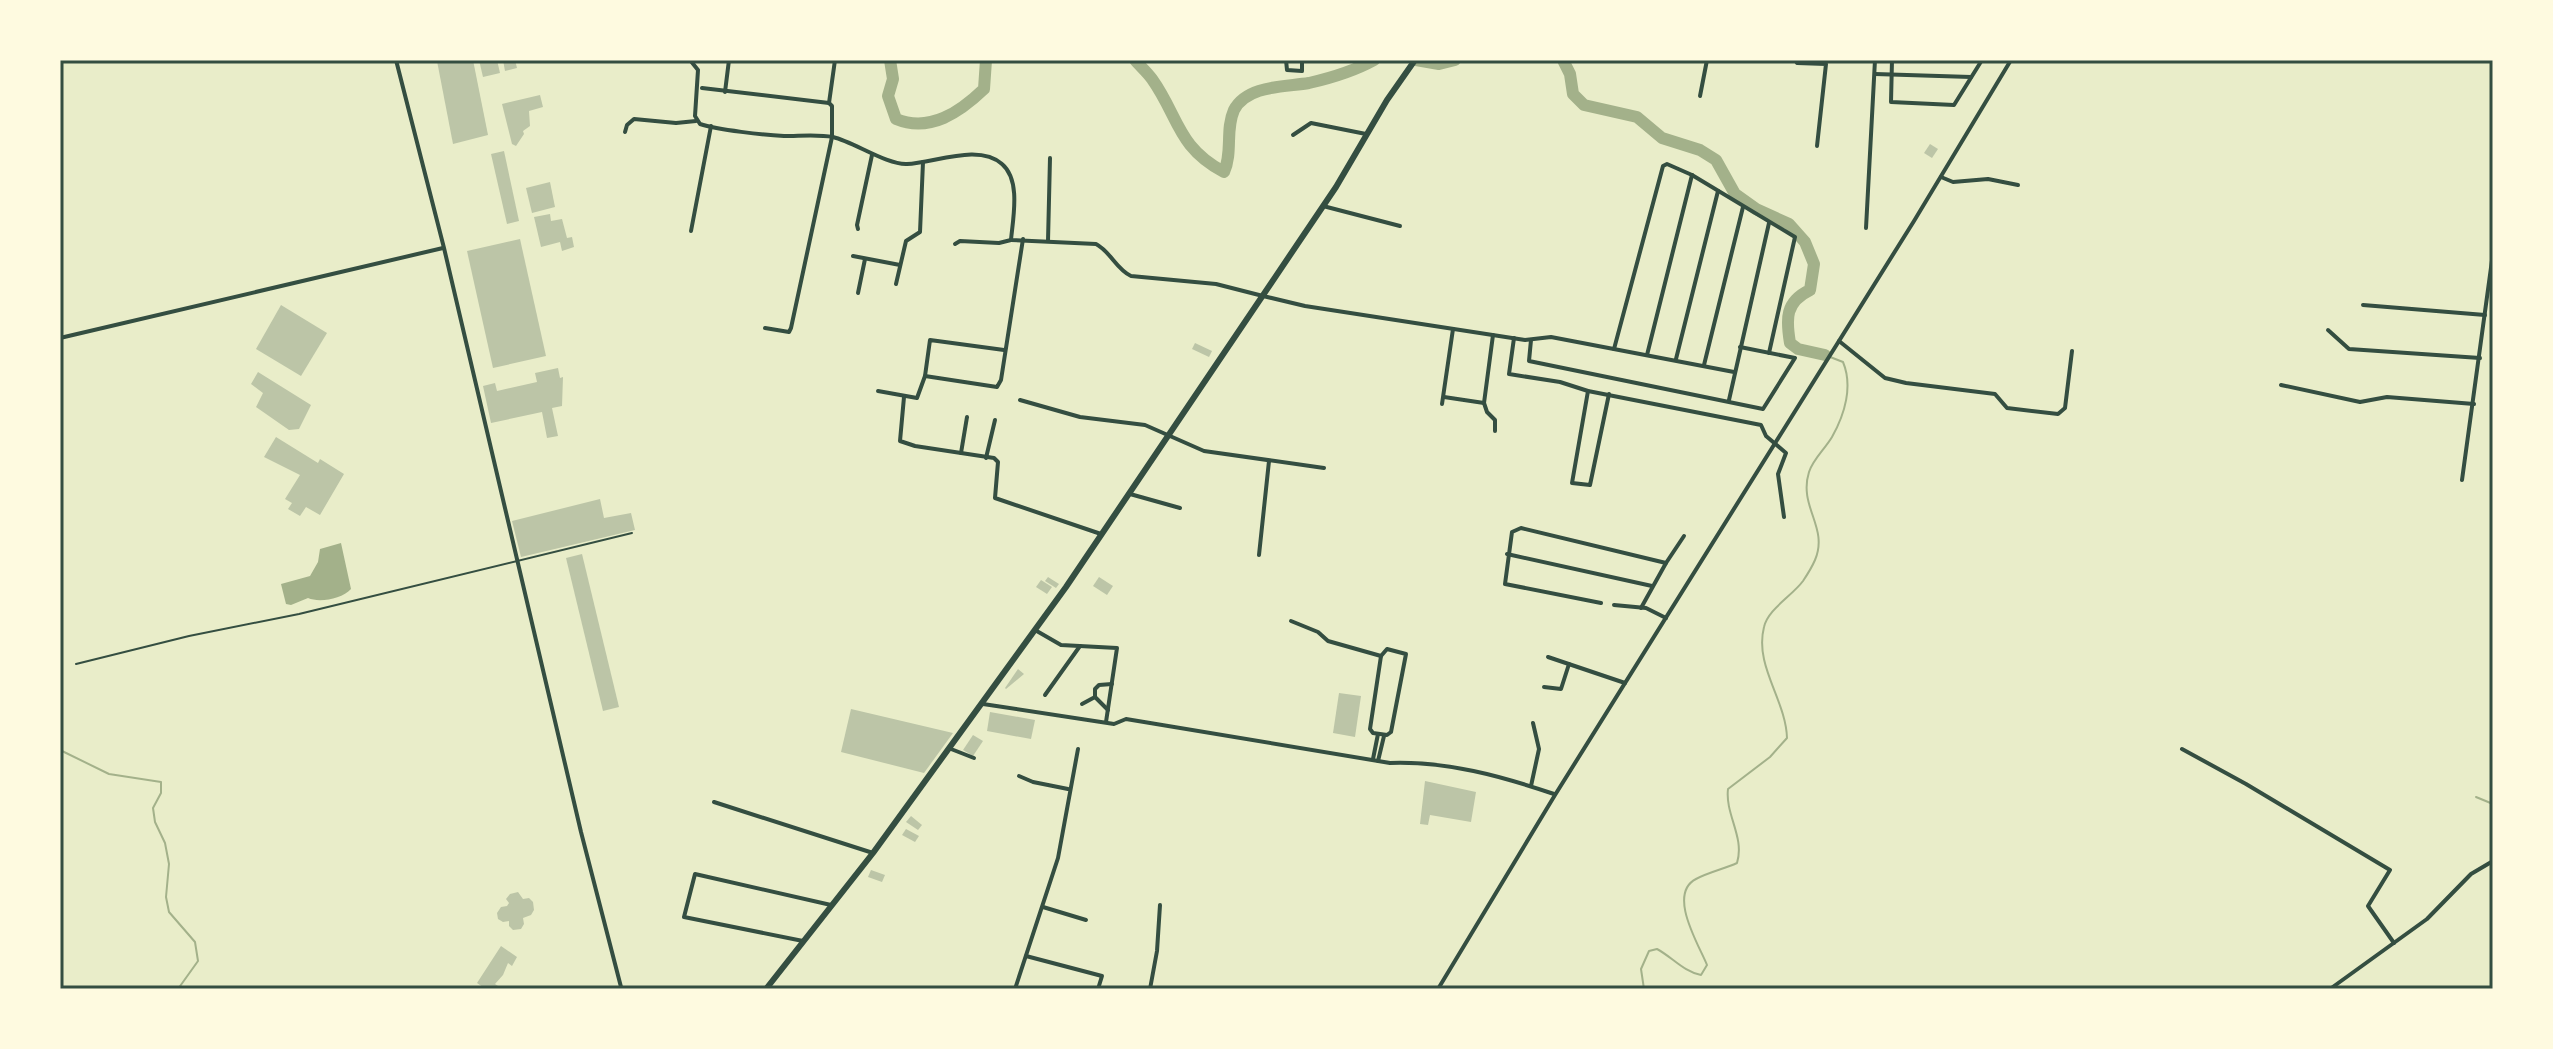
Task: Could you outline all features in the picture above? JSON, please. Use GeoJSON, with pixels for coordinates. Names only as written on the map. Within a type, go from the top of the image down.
{"type":"FeatureCollection","features":[{"type":"Feature","properties":{"kind":"main road"},"geometry":{"type":"LineString","coordinates":[[766,989],[951,749],[1035,630],[1323,206],[1414,61]]}},
{"type":"Feature","properties":{"kind":"street"},"geometry":{"type":"LineString","coordinates":[[396,60],[444,248],[621,987],[619,989]]}},
{"type":"Feature","properties":{"kind":"street"},"geometry":{"type":"LineString","coordinates":[[690,60],[698,70],[696,121]]}},
{"type":"Feature","properties":{"kind":"street"},"geometry":{"type":"LineString","coordinates":[[725,92],[729,60]]}},
{"type":"Feature","properties":{"kind":"street"},"geometry":{"type":"LineString","coordinates":[[765,328],[789,332],[791,328],[832,137],[829,103],[835,60]]}},
{"type":"Feature","properties":{"kind":"street"},"geometry":{"type":"LineString","coordinates":[[1286,60],[1287,70],[1302,71],[1302,60]]}},
{"type":"Feature","properties":{"kind":"street"},"geometry":{"type":"LineString","coordinates":[[1700,96],[1707,60]]}},
{"type":"Feature","properties":{"kind":"street"},"geometry":{"type":"LineString","coordinates":[[1795,60],[1797,63],[1826,62],[1817,146]]}},
{"type":"Feature","properties":{"kind":"street"},"geometry":{"type":"LineString","coordinates":[[1866,228],[1875,60]]}},
{"type":"Feature","properties":{"kind":"street"},"geometry":{"type":"LineString","coordinates":[[1892,60],[1891,102],[1954,105],[1982,60]]}},
{"type":"Feature","properties":{"kind":"street"},"geometry":{"type":"LineString","coordinates":[[1438,989],[2011,60]]}},
{"type":"Feature","properties":{"kind":"street"},"geometry":{"type":"LineString","coordinates":[[1875,74],[1971,77]]}},
{"type":"Feature","properties":{"kind":"street"},"geometry":{"type":"LineString","coordinates":[[702,88],[829,103]]}},
{"type":"Feature","properties":{"kind":"street"},"geometry":{"type":"LineString","coordinates":[[625,132],[630,120],[696,121],[778,136],[832,137],[904,165],[982,155],[1002,163],[1013,181],[1011,240]]}},
{"type":"Feature","properties":{"kind":"street"},"geometry":{"type":"LineString","coordinates":[[1293,135],[1311,123],[1366,134]]}},
{"type":"Feature","properties":{"kind":"street"},"geometry":{"type":"LineString","coordinates":[[691,231],[711,126]]}},
{"type":"Feature","properties":{"kind":"street"},"geometry":{"type":"LineString","coordinates":[[858,229],[872,155]]}},
{"type":"Feature","properties":{"kind":"street"},"geometry":{"type":"LineString","coordinates":[[1048,241],[1050,158]]}},
{"type":"Feature","properties":{"kind":"street"},"geometry":{"type":"LineString","coordinates":[[896,284],[906,241],[920,232],[923,162]]}},
{"type":"Feature","properties":{"kind":"street"},"geometry":{"type":"LineString","coordinates":[[1614,349],[1663,166],[1667,164],[1692,175],[1795,237],[1769,353]]}},
{"type":"Feature","properties":{"kind":"street"},"geometry":{"type":"LineString","coordinates":[[1647,355],[1692,175]]}},
{"type":"Feature","properties":{"kind":"street"},"geometry":{"type":"LineString","coordinates":[[1941,177],[1953,182],[1988,179],[2018,185]]}},
{"type":"Feature","properties":{"kind":"street"},"geometry":{"type":"LineString","coordinates":[[1676,360],[1718,191]]}},
{"type":"Feature","properties":{"kind":"street"},"geometry":{"type":"LineString","coordinates":[[1323,206],[1400,226]]}},
{"type":"Feature","properties":{"kind":"street"},"geometry":{"type":"LineString","coordinates":[[1704,365],[1743,207]]}},
{"type":"Feature","properties":{"kind":"street"},"geometry":{"type":"LineString","coordinates":[[1728,401],[1769,223]]}},
{"type":"Feature","properties":{"kind":"street"},"geometry":{"type":"LineString","coordinates":[[925,376],[997,387],[1001,380],[1023,239]]}},
{"type":"Feature","properties":{"kind":"street"},"geometry":{"type":"LineString","coordinates":[[955,244],[960,241],[999,243],[1023,239],[1096,244],[1107,251],[1124,273],[1131,276],[1216,284],[1305,306],[1493,335],[1531,340],[1551,337],[1734,372]]}},
{"type":"Feature","properties":{"kind":"street"},"geometry":{"type":"LineString","coordinates":[[60,338],[444,248]]}},
{"type":"Feature","properties":{"kind":"street"},"geometry":{"type":"LineString","coordinates":[[2462,480],[2492,284],[2493,253]]}},
{"type":"Feature","properties":{"kind":"street"},"geometry":{"type":"LineString","coordinates":[[853,256],[900,265]]}},
{"type":"Feature","properties":{"kind":"street"},"geometry":{"type":"LineString","coordinates":[[858,293],[865,259]]}},
{"type":"Feature","properties":{"kind":"street"},"geometry":{"type":"LineString","coordinates":[[2363,305],[2493,310]]}},
{"type":"Feature","properties":{"kind":"street"},"geometry":{"type":"LineString","coordinates":[[1442,404],[1453,329]]}},
{"type":"Feature","properties":{"kind":"street"},"geometry":{"type":"LineString","coordinates":[[2328,330],[2349,349],[2480,358]]}},
{"type":"Feature","properties":{"kind":"street"},"geometry":{"type":"LineString","coordinates":[[1493,335],[1484,408],[1495,420],[1495,431]]}},
{"type":"Feature","properties":{"kind":"street"},"geometry":{"type":"LineString","coordinates":[[1514,338],[1509,374],[1758,424],[1774,445],[1786,453],[1778,474],[1784,517]]}},
{"type":"Feature","properties":{"kind":"street"},"geometry":{"type":"LineString","coordinates":[[878,391],[917,398],[925,376],[930,340],[1004,350]]}},
{"type":"Feature","properties":{"kind":"street"},"geometry":{"type":"LineString","coordinates":[[1531,340],[1529,361],[1763,409],[1795,358],[1740,347]]}},
{"type":"Feature","properties":{"kind":"street"},"geometry":{"type":"LineString","coordinates":[[1838,342],[1885,378],[1995,394],[2007,408],[2058,414],[2065,408],[2072,351]]}},
{"type":"Feature","properties":{"kind":"street"},"geometry":{"type":"LineString","coordinates":[[2281,385],[2360,402],[2387,397],[2474,404]]}},
{"type":"Feature","properties":{"kind":"street"},"geometry":{"type":"LineString","coordinates":[[1588,391],[1572,483],[1590,485],[1609,394]]}},
{"type":"Feature","properties":{"kind":"street"},"geometry":{"type":"LineString","coordinates":[[904,397],[900,441],[998,462],[995,498],[1101,534]]}},
{"type":"Feature","properties":{"kind":"street"},"geometry":{"type":"LineString","coordinates":[[1444,397],[1484,403]]}},
{"type":"Feature","properties":{"kind":"street"},"geometry":{"type":"LineString","coordinates":[[1020,400],[1080,417],[1145,425],[1204,451],[1324,468]]}},
{"type":"Feature","properties":{"kind":"street"},"geometry":{"type":"LineString","coordinates":[[961,453],[967,417]]}},
{"type":"Feature","properties":{"kind":"street"},"geometry":{"type":"LineString","coordinates":[[986,458],[995,420]]}},
{"type":"Feature","properties":{"kind":"street"},"geometry":{"type":"LineString","coordinates":[[1259,555],[1269,461]]}},
{"type":"Feature","properties":{"kind":"street"},"geometry":{"type":"LineString","coordinates":[[1128,493],[1180,508]]}},
{"type":"Feature","properties":{"kind":"street"},"geometry":{"type":"LineString","coordinates":[[1601,603],[1505,584],[1512,532],[1521,528],[1666,563]]}},
{"type":"Feature","properties":{"kind":"street"},"geometry":{"type":"LineString","coordinates":[[1641,608],[1684,536]]}},
{"type":"Feature","properties":{"kind":"street"},"geometry":{"type":"LineString","coordinates":[[1507,554],[1652,586]]}},
{"type":"Feature","properties":{"kind":"street"},"geometry":{"type":"LineString","coordinates":[[1614,605],[1653,610],[1666,618]]}},
{"type":"Feature","properties":{"kind":"street"},"geometry":{"type":"LineString","coordinates":[[1291,621],[1318,632],[1328,641],[1381,656]]}},
{"type":"Feature","properties":{"kind":"street"},"geometry":{"type":"LineString","coordinates":[[1035,630],[1056,644],[1117,648],[1106,722]]}},
{"type":"Feature","properties":{"kind":"street"},"geometry":{"type":"LineString","coordinates":[[1045,695],[1080,646]]}},
{"type":"Feature","properties":{"kind":"street"},"geometry":{"type":"LineString","coordinates":[[1387,649],[1406,654],[1391,732],[1381,735],[1370,729],[1381,656],[1387,649]]}},
{"type":"Feature","properties":{"kind":"street"},"geometry":{"type":"LineString","coordinates":[[1548,657],[1625,683]]}},
{"type":"Feature","properties":{"kind":"street"},"geometry":{"type":"LineString","coordinates":[[1544,687],[1561,689],[1569,664]]}},
{"type":"Feature","properties":{"kind":"street"},"geometry":{"type":"LineString","coordinates":[[1108,710],[1095,697],[1095,689],[1099,685],[1112,684]]}},
{"type":"Feature","properties":{"kind":"street"},"geometry":{"type":"LineString","coordinates":[[1082,704],[1095,697]]}},
{"type":"Feature","properties":{"kind":"street"},"geometry":{"type":"LineString","coordinates":[[983,704],[1114,724],[1126,719],[1375,760],[1485,772],[1555,795]]}},
{"type":"Feature","properties":{"kind":"street"},"geometry":{"type":"LineString","coordinates":[[1531,786],[1539,749],[1533,723]]}},
{"type":"Feature","properties":{"kind":"street"},"geometry":{"type":"LineString","coordinates":[[1375,760],[1381,735]]}},
{"type":"Feature","properties":{"kind":"street"},"geometry":{"type":"LineString","coordinates":[[951,749],[974,758]]}},
{"type":"Feature","properties":{"kind":"street"},"geometry":{"type":"LineString","coordinates":[[1015,989],[1058,858],[1068,789],[1078,749]]}},
{"type":"Feature","properties":{"kind":"street"},"geometry":{"type":"LineString","coordinates":[[2182,749],[2390,870],[2368,906],[2394,943]]}},
{"type":"Feature","properties":{"kind":"street"},"geometry":{"type":"LineString","coordinates":[[1019,776],[1068,789]]}},
{"type":"Feature","properties":{"kind":"street"},"geometry":{"type":"LineString","coordinates":[[714,802],[873,853]]}},
{"type":"Feature","properties":{"kind":"street"},"geometry":{"type":"LineString","coordinates":[[2330,989],[2427,919],[2471,874],[2493,861]]}},
{"type":"Feature","properties":{"kind":"street"},"geometry":{"type":"LineString","coordinates":[[803,941],[684,917],[695,874],[831,905]]}},
{"type":"Feature","properties":{"kind":"street"},"geometry":{"type":"LineString","coordinates":[[1150,989],[1157,951],[1160,905]]}},
{"type":"Feature","properties":{"kind":"street"},"geometry":{"type":"LineString","coordinates":[[1042,907],[1086,920]]}},
{"type":"Feature","properties":{"kind":"street"},"geometry":{"type":"LineString","coordinates":[[1026,956],[1102,976],[1098,989]]}},
{"type":"Feature","properties":{"kind":"lane"},"geometry":{"type":"LineString","coordinates":[[76,664],[189,636],[286,617],[632,533]]}},
{"type":"Feature","properties":{"kind":"shaded area"},"geometry":{"type":"Polygon","coordinates":[[[341,543],[351,589],[330,599],[308,598],[286,604],[281,584],[310,576],[318,562],[320,549],[341,543]]]}},
{"type":"Feature","properties":{"kind":"building"},"geometry":{"type":"Polygon","coordinates":[[[473,60],[488,135],[453,144],[437,61],[473,60]]]}},
{"type":"Feature","properties":{"kind":"building"},"geometry":{"type":"Polygon","coordinates":[[[479,60],[497,60],[500,73],[483,77],[479,60]]]}},
{"type":"Feature","properties":{"kind":"building"},"geometry":{"type":"Polygon","coordinates":[[[503,60],[515,60],[517,68],[505,71],[503,60]]]}},
{"type":"Feature","properties":{"kind":"building"},"geometry":{"type":"Polygon","coordinates":[[[540,95],[543,107],[529,111],[530,126],[523,131],[516,146],[512,144],[502,104],[540,95]]]}},
{"type":"Feature","properties":{"kind":"building"},"geometry":{"type":"Polygon","coordinates":[[[1930,144],[1938,149],[1932,158],[1924,153],[1930,144]]]}},
{"type":"Feature","properties":{"kind":"building"},"geometry":{"type":"Polygon","coordinates":[[[504,151],[519,221],[507,224],[491,154],[504,151]]]}},
{"type":"Feature","properties":{"kind":"building"},"geometry":{"type":"Polygon","coordinates":[[[550,182],[555,207],[532,213],[526,188],[550,182]]]}},
{"type":"Feature","properties":{"kind":"building"},"geometry":{"type":"Polygon","coordinates":[[[550,214],[551,221],[562,219],[567,238],[572,237],[574,247],[562,251],[560,242],[541,247],[534,217],[550,214]]]}},
{"type":"Feature","properties":{"kind":"building"},"geometry":{"type":"Polygon","coordinates":[[[520,239],[546,356],[493,368],[467,251],[520,239]]]}},
{"type":"Feature","properties":{"kind":"building"},"geometry":{"type":"Polygon","coordinates":[[[281,305],[327,333],[301,376],[256,349],[281,305]]]}},
{"type":"Feature","properties":{"kind":"building"},"geometry":{"type":"Polygon","coordinates":[[[1195,343],[1212,351],[1209,357],[1192,349],[1195,343]]]}},
{"type":"Feature","properties":{"kind":"building"},"geometry":{"type":"Polygon","coordinates":[[[558,368],[560,378],[563,377],[562,406],[552,408],[558,436],[547,438],[542,412],[491,423],[483,386],[495,383],[497,391],[537,382],[535,373],[558,368]]]}},
{"type":"Feature","properties":{"kind":"building"},"geometry":{"type":"Polygon","coordinates":[[[258,372],[311,405],[299,429],[289,430],[256,407],[263,393],[251,384],[258,372]]]}},
{"type":"Feature","properties":{"kind":"building"},"geometry":{"type":"Polygon","coordinates":[[[276,437],[318,463],[320,459],[344,474],[320,515],[306,507],[300,516],[288,509],[292,503],[285,499],[300,475],[264,457],[276,437]]]}},
{"type":"Feature","properties":{"kind":"building"},"geometry":{"type":"Polygon","coordinates":[[[600,499],[604,518],[631,513],[635,530],[521,557],[512,521],[600,499]]]}},
{"type":"Feature","properties":{"kind":"building"},"geometry":{"type":"Polygon","coordinates":[[[582,554],[619,707],[603,711],[566,558],[582,554]]]}},
{"type":"Feature","properties":{"kind":"building"},"geometry":{"type":"Polygon","coordinates":[[[1048,577],[1059,584],[1056,588],[1045,581],[1048,577]]]}},
{"type":"Feature","properties":{"kind":"building"},"geometry":{"type":"Polygon","coordinates":[[[1099,577],[1113,586],[1107,595],[1093,586],[1099,577]]]}},
{"type":"Feature","properties":{"kind":"building"},"geometry":{"type":"Polygon","coordinates":[[[1041,580],[1052,587],[1047,594],[1036,587],[1041,580]]]}},
{"type":"Feature","properties":{"kind":"building"},"geometry":{"type":"Polygon","coordinates":[[[1018,669],[1024,674],[1006,689],[1005,688],[1018,669]]]}},
{"type":"Feature","properties":{"kind":"building"},"geometry":{"type":"Polygon","coordinates":[[[1339,693],[1361,696],[1355,737],[1333,733],[1339,693]]]}},
{"type":"Feature","properties":{"kind":"building"},"geometry":{"type":"Polygon","coordinates":[[[851,709],[953,733],[924,773],[841,752],[851,709]]]}},
{"type":"Feature","properties":{"kind":"building"},"geometry":{"type":"Polygon","coordinates":[[[990,712],[1035,720],[1031,739],[987,731],[990,712]]]}},
{"type":"Feature","properties":{"kind":"building"},"geometry":{"type":"Polygon","coordinates":[[[973,735],[983,741],[973,756],[963,750],[973,735]]]}},
{"type":"Feature","properties":{"kind":"building"},"geometry":{"type":"Polygon","coordinates":[[[1425,781],[1476,792],[1471,822],[1430,815],[1428,825],[1420,824],[1425,781]]]}},
{"type":"Feature","properties":{"kind":"building"},"geometry":{"type":"Polygon","coordinates":[[[911,816],[922,825],[918,830],[906,822],[911,816]]]}},
{"type":"Feature","properties":{"kind":"building"},"geometry":{"type":"Polygon","coordinates":[[[906,829],[919,836],[915,842],[902,835],[906,829]]]}},
{"type":"Feature","properties":{"kind":"building"},"geometry":{"type":"Polygon","coordinates":[[[871,870],[885,875],[882,882],[868,877],[871,870]]]}},
{"type":"Feature","properties":{"kind":"building"},"geometry":{"type":"Polygon","coordinates":[[[518,892],[523,899],[529,898],[533,902],[534,910],[523,918],[521,929],[513,930],[509,921],[498,919],[497,913],[501,907],[507,906],[509,903],[506,899],[510,894],[518,892]]]}},
{"type":"Feature","properties":{"kind":"building"},"geometry":{"type":"Polygon","coordinates":[[[501,946],[517,957],[512,966],[508,963],[495,984],[498,986],[486,989],[477,983],[501,946]]]}},
{"type":"Feature","properties":{"kind":"waterway"},"geometry":{"type":"LineString","coordinates":[[890,60],[893,79],[888,96],[896,119],[909,123],[932,122],[965,105],[984,89],[986,60]]}},
{"type":"Feature","properties":{"kind":"waterway"},"geometry":{"type":"LineString","coordinates":[[1135,60],[1152,79],[1188,142],[1224,172],[1231,118],[1240,102],[1248,96],[1267,89],[1326,79],[1374,60]]}},
{"type":"Feature","properties":{"kind":"waterway"},"geometry":{"type":"LineString","coordinates":[[1416,60],[1439,64],[1455,60]]}},
{"type":"Feature","properties":{"kind":"waterway"},"geometry":{"type":"LineString","coordinates":[[1563,60],[1570,74],[1573,94],[1584,105],[1637,117],[1662,138],[1700,150],[1716,160],[1735,194],[1756,209],[1789,224],[1805,242],[1814,264],[1810,290],[1796,300],[1789,312],[1790,343],[1798,349],[1825,355]]}},
{"type":"Feature","properties":{"kind":"waterway"},"geometry":{"type":"LineString","coordinates":[[1644,989],[1641,969],[1649,951],[1657,949],[1684,968],[1701,975],[1707,965],[1692,933],[1684,896],[1688,886],[1696,879],[1737,863],[1739,844],[1729,808],[1728,789],[1770,757],[1787,738],[1782,710],[1763,655],[1762,641],[1766,620],[1803,581],[1814,563],[1818,548],[1807,496],[1809,472],[1841,419],[1847,390],[1843,362],[1825,355]]}},
{"type":"Feature","properties":{"kind":"waterway"},"geometry":{"type":"LineString","coordinates":[[60,750],[109,774],[161,782],[161,793],[153,808],[169,864],[166,897],[169,912],[195,942],[198,961],[178,989]]}},
{"type":"Feature","properties":{"kind":"waterway"},"geometry":{"type":"LineString","coordinates":[[2476,797],[2493,804]]}}]}
